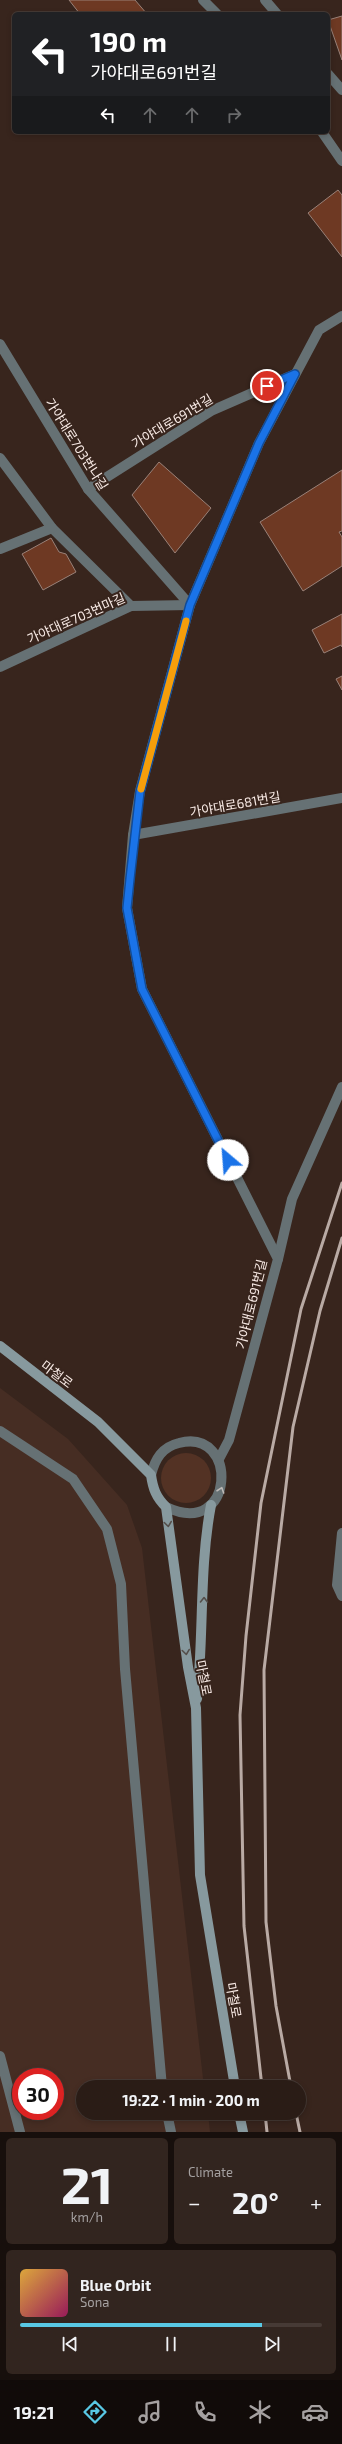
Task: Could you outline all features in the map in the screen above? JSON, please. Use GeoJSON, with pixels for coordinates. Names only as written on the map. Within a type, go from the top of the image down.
{"type":"FeatureCollection","features":[{"type":"Feature","properties":{"kind":"main road","name":"마철로"},"geometry":{"type":"LineString","coordinates":[[0,1346],[98,1422],[151,1475]]}},
{"type":"Feature","properties":{"kind":"main road"},"geometry":{"type":"LineString","coordinates":[[151,1475],[152,1488],[157,1498],[166,1507]]}},
{"type":"Feature","properties":{"kind":"main road"},"geometry":{"type":"LineString","coordinates":[[196,1708],[202,1650],[205,1537],[211,1505]]}},
{"type":"Feature","properties":{"kind":"main road","name":"마철로"},"geometry":{"type":"LineString","coordinates":[[166,1507],[188,1667],[196,1708],[200,1875],[234,2080]]}},
{"type":"Feature","properties":{"kind":"main road"},"geometry":{"type":"LineString","coordinates":[[241,2120],[243,2132]]}},
{"type":"Feature","properties":{"kind":"street"},"geometry":{"type":"LineString","coordinates":[[203,0],[215,12]]}},
{"type":"Feature","properties":{"kind":"street"},"geometry":{"type":"LineString","coordinates":[[265,0],[275,12]]}},
{"type":"Feature","properties":{"kind":"street"},"geometry":{"type":"LineString","coordinates":[[330,76],[342,90]]}},
{"type":"Feature","properties":{"kind":"street"},"geometry":{"type":"LineString","coordinates":[[323,134],[342,161]]}},
{"type":"Feature","properties":{"kind":"street","name":"가야대로691번길"},"geometry":{"type":"LineString","coordinates":[[219,1459],[229,1440],[278,1259],[142,989],[127,908],[133,835],[140,792],[190,605],[259,443],[295,374],[319,330],[342,316]]}},
{"type":"Feature","properties":{"kind":"street","name":"가야대로703번나길"},"geometry":{"type":"LineString","coordinates":[[0,344],[88,489],[190,605]]}},
{"type":"Feature","properties":{"kind":"street","name":"가야대로691번길"},"geometry":{"type":"LineString","coordinates":[[88,489],[211,411],[295,374]]}},
{"type":"Feature","properties":{"kind":"street"},"geometry":{"type":"LineString","coordinates":[[0,458],[52,528],[131,606]]}},
{"type":"Feature","properties":{"kind":"street"},"geometry":{"type":"LineString","coordinates":[[0,549],[52,528]]}},
{"type":"Feature","properties":{"kind":"street","name":"가야대로703번마길"},"geometry":{"type":"LineString","coordinates":[[0,667],[131,606],[190,605]]}},
{"type":"Feature","properties":{"kind":"street","name":"가야대로681번길"},"geometry":{"type":"LineString","coordinates":[[133,835],[342,798]]}},
{"type":"Feature","properties":{"kind":"street"},"geometry":{"type":"LineString","coordinates":[[278,1259],[292,1199],[342,1087]]}},
{"type":"Feature","properties":{"kind":"street"},"geometry":{"type":"LineString","coordinates":[[0,1431],[73,1479],[107,1529],[121,1584],[125,1669],[161,2080]]}},
{"type":"Feature","properties":{"kind":"street"},"geometry":{"type":"LineString","coordinates":[[151,1475],[154,1463],[161,1453],[171,1445],[184,1442],[197,1443],[209,1449],[219,1459],[223,1472],[223,1484],[219,1496],[211,1505],[201,1511],[189,1514],[177,1513],[166,1507]]}},
{"type":"Feature","properties":{"kind":"street"},"geometry":{"type":"LineString","coordinates":[[342,1533],[337,1585],[342,1596]]}},
{"type":"Feature","properties":{"kind":"street"},"geometry":{"type":"LineString","coordinates":[[0,2056],[20,2132]]}},
{"type":"Feature","properties":{"kind":"street"},"geometry":{"type":"LineString","coordinates":[[168,2120],[171,2132]]}},
{"type":"Feature","properties":{"kind":"shaded area"},"geometry":{"type":"Polygon","coordinates":[[[0,1388],[68,1439],[127,1505],[142,1548],[203,2080],[76,2080],[76,2120],[209,2120],[210,2132],[0,2132],[0,1388]]]}},
{"type":"Feature","properties":{"kind":"shaded area"},"geometry":{"type":"Polygon","coordinates":[[[191,1453],[196,1454],[204,1460],[210,1468],[210,1488],[204,1496],[196,1502],[181,1503],[176,1502],[168,1496],[162,1488],[161,1473],[162,1468],[168,1460],[176,1454],[191,1453]]]}},
{"type":"Feature","properties":{"kind":"building"},"geometry":{"type":"Polygon","coordinates":[[[69,0],[135,0],[145,12],[78,12],[69,0]]]}},
{"type":"Feature","properties":{"kind":"building"},"geometry":{"type":"Polygon","coordinates":[[[342,16],[342,60],[330,26],[330,19],[342,16]]]}},
{"type":"Feature","properties":{"kind":"building"},"geometry":{"type":"Polygon","coordinates":[[[338,190],[342,195],[342,257],[308,213],[338,190]]]}},
{"type":"Feature","properties":{"kind":"building"},"geometry":{"type":"Polygon","coordinates":[[[159,462],[211,508],[175,553],[132,495],[159,462]]]}},
{"type":"Feature","properties":{"kind":"building"},"geometry":{"type":"Polygon","coordinates":[[[342,470],[342,531],[339,532],[342,537],[342,566],[303,591],[260,522],[342,470]]]}},
{"type":"Feature","properties":{"kind":"building"},"geometry":{"type":"Polygon","coordinates":[[[51,538],[59,552],[66,554],[76,572],[43,590],[22,554],[51,538]]]}},
{"type":"Feature","properties":{"kind":"building"},"geometry":{"type":"Polygon","coordinates":[[[342,614],[342,647],[341,645],[324,653],[312,630],[342,614]]]}},
{"type":"Feature","properties":{"kind":"building"},"geometry":{"type":"Polygon","coordinates":[[[342,676],[342,690],[336,679],[342,676]]]}},
{"type":"Feature","properties":{"kind":"railway"},"geometry":{"type":"LineString","coordinates":[[261,2080],[244,1926],[240,1715],[246,1636],[261,1503],[301,1309],[342,1183]]}},
{"type":"Feature","properties":{"kind":"railway"},"geometry":{"type":"LineString","coordinates":[[290,2080],[276,2006],[266,1922],[264,1670],[293,1427],[320,1311],[342,1238]]}},
{"type":"Feature","properties":{"kind":"railway"},"geometry":{"type":"LineString","coordinates":[[266,2120],[267,2132]]}},
{"type":"Feature","properties":{"kind":"railway"},"geometry":{"type":"LineString","coordinates":[[297,2120],[300,2132]]}},
{"type":"Feature","properties":{"kind":"slow traffic"},"geometry":{"type":"LineString","coordinates":[[141,789],[186,621]]}},
{"type":"Feature","properties":{"kind":"route"},"geometry":{"type":"LineString","coordinates":[[228,1160],[142,989],[127,908],[133,835],[140,792],[190,605],[259,443],[295,374],[267,386]]}}]}
